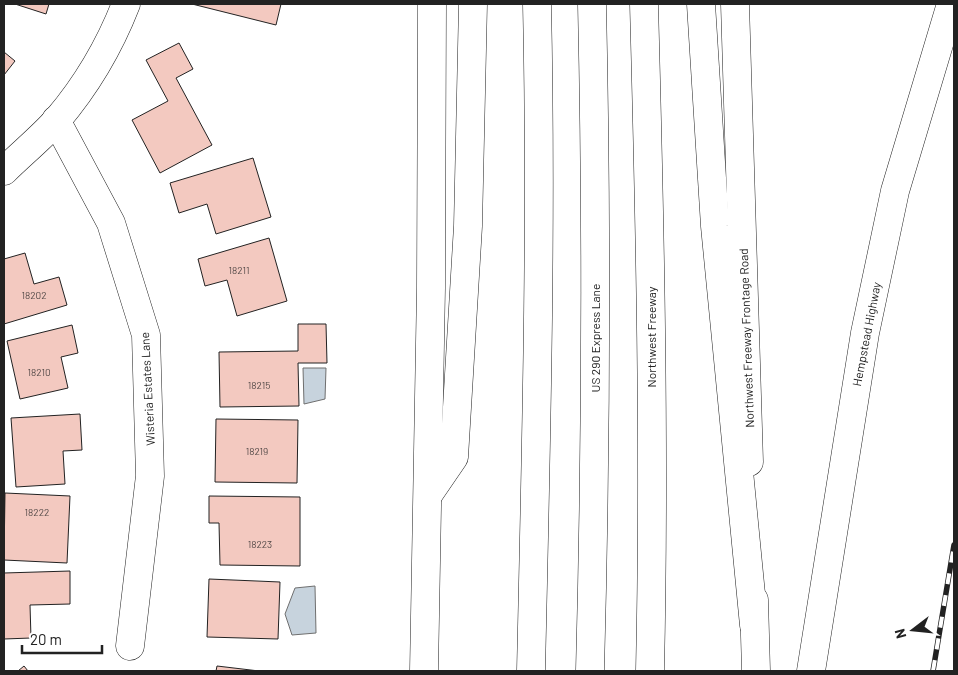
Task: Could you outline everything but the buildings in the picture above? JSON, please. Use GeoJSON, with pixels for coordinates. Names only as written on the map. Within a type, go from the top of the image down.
{"type":"FeatureCollection","features":[{"type":"Feature","properties":{"kind":"main road"},"geometry":{"type":"LineString","coordinates":[[4,171],[56,120],[88,78],[116,31],[126,4]]}},
{"type":"Feature","properties":{"kind":"main road"},"geometry":{"type":"LineString","coordinates":[[424,671],[428,495],[432,4]]}},
{"type":"Feature","properties":{"kind":"main road"},"geometry":{"type":"LineString","coordinates":[[428,495],[454,458],[468,226],[473,4]]}},
{"type":"Feature","properties":{"kind":"main road"},"geometry":{"type":"LineString","coordinates":[[531,671],[537,378],[539,103],[537,4]]}},
{"type":"Feature","properties":{"kind":"main road","name":"US 290 Express Lane"},"geometry":{"type":"LineString","coordinates":[[590,671],[595,507],[592,4]]}},
{"type":"Feature","properties":{"kind":"main road","name":"Northwest Freeway"},"geometry":{"type":"LineString","coordinates":[[644,4],[651,311],[653,562],[650,671]]}},
{"type":"Feature","properties":{"kind":"main road"},"geometry":{"type":"LineString","coordinates":[[701,4],[715,226],[754,625]]}},
{"type":"Feature","properties":{"kind":"main road","name":"Northwest Freeway Frontage Road"},"geometry":{"type":"LineString","coordinates":[[736,4],[756,671]]}},
{"type":"Feature","properties":{"kind":"main road","name":"Hempstead Highway"},"geometry":{"type":"LineString","coordinates":[[811,671],[865,333],[895,191],[951,4]]}},
{"type":"Feature","properties":{"kind":"main road","name":"Wisteria Estates Lane"},"geometry":{"type":"LineString","coordinates":[[56,120],[111,223],[146,335],[150,476],[130,646]]}},
{"type":"Feature","properties":{"kind":"shaded area"},"geometry":{"type":"Polygon","coordinates":[[[303,368],[326,368],[325,399],[304,404],[303,368]]]}},
{"type":"Feature","properties":{"kind":"shaded area"},"geometry":{"type":"Polygon","coordinates":[[[315,586],[316,633],[292,635],[285,614],[295,588],[315,586]]]}},
{"type":"Feature","properties":{"kind":"railway"},"geometry":{"type":"LineString","coordinates":[[933,671],[954,545]]}}]}
